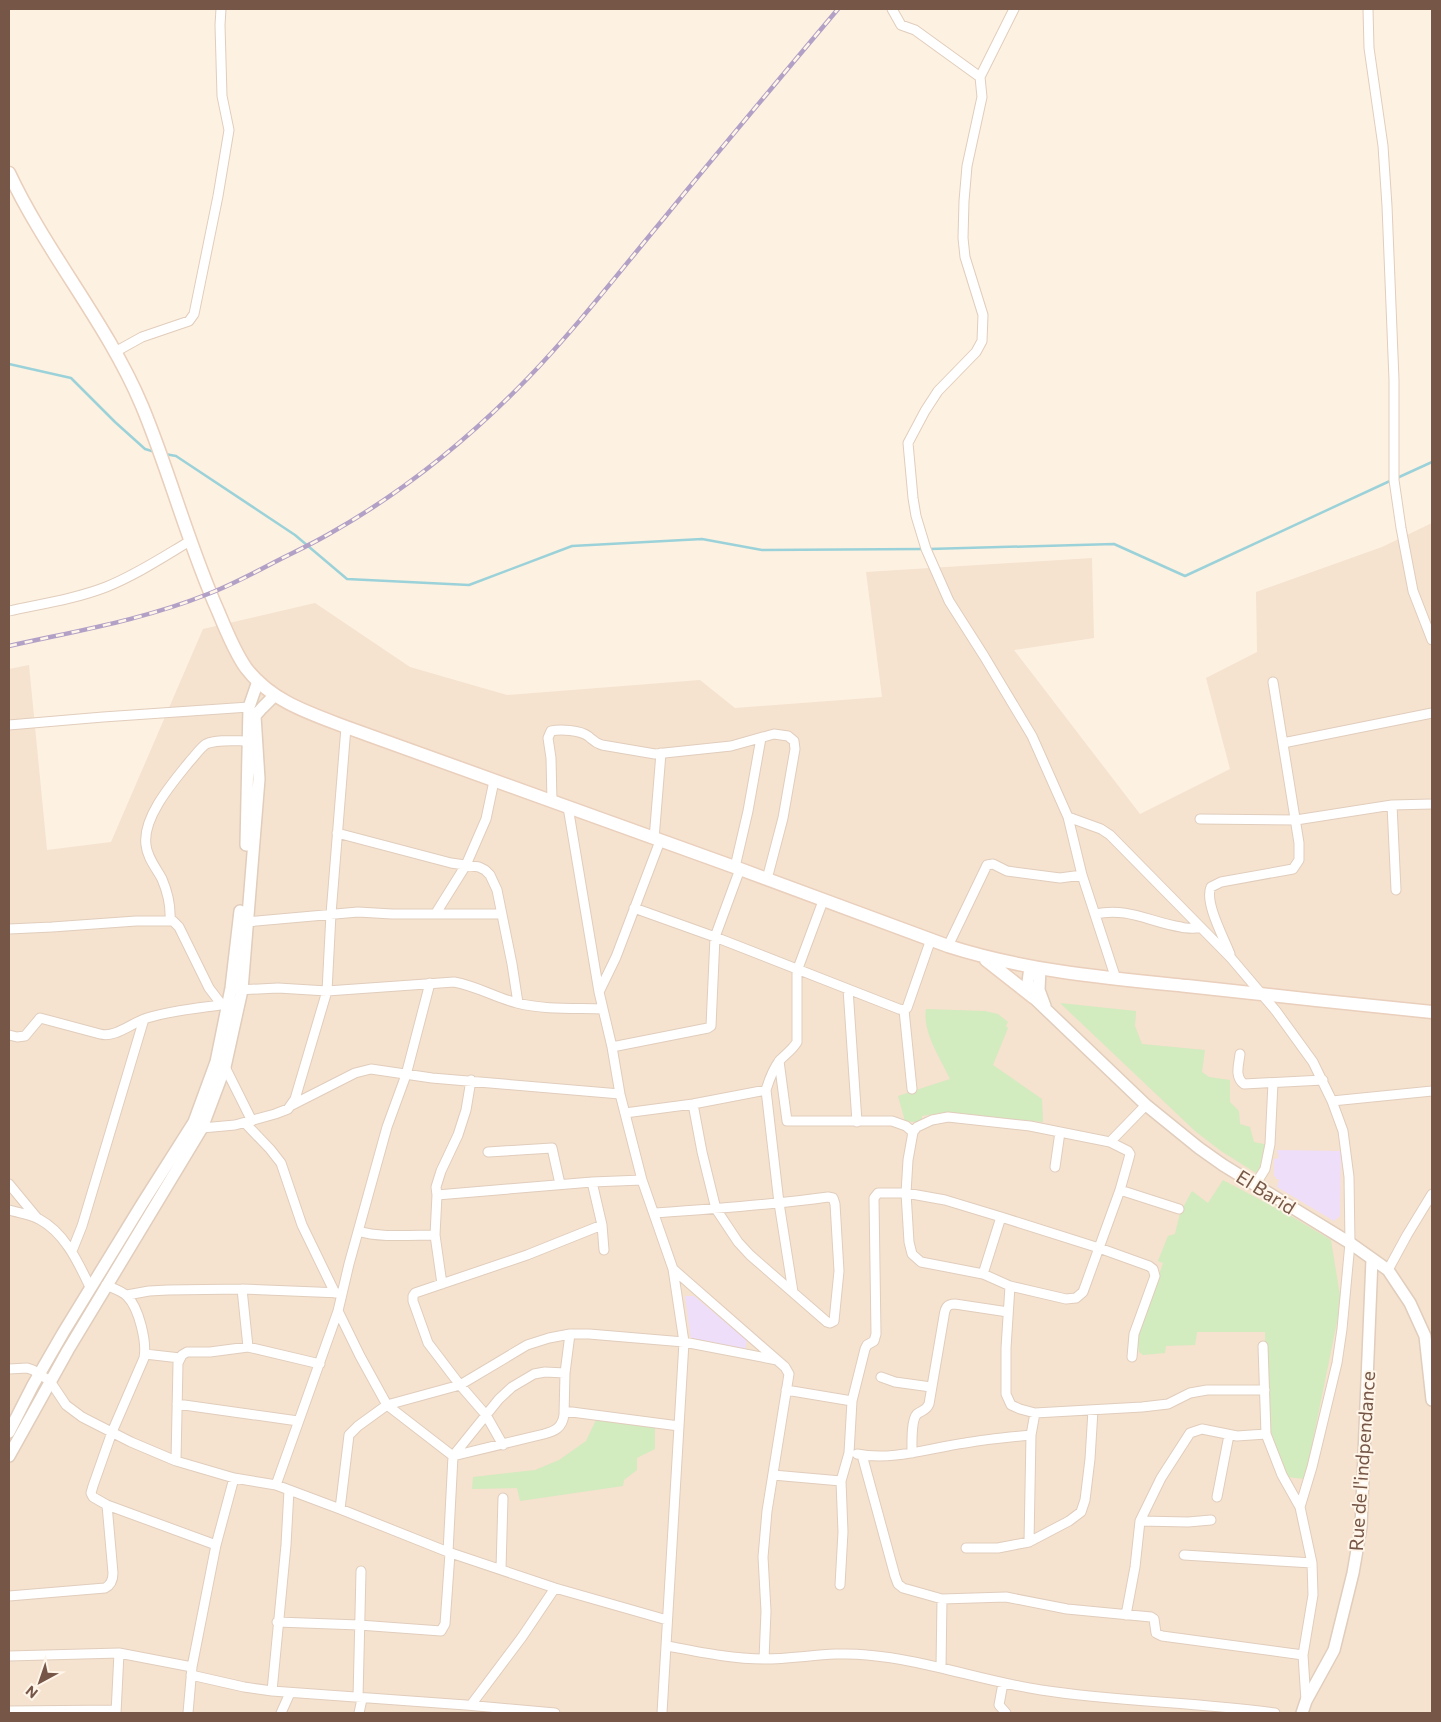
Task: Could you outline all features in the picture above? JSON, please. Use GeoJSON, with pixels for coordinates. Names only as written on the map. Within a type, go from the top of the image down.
{"type":"FeatureCollection","features":[{"type":"Feature","properties":{"kind":"main road"},"geometry":{"type":"LineString","coordinates":[[9,174],[19,196],[42,234],[94,314],[142,406],[210,594],[234,649],[246,668],[274,696],[346,727],[568,806],[822,901],[982,957],[1035,968],[1116,979],[1432,1012]]}},
{"type":"Feature","properties":{"kind":"main road"},"geometry":{"type":"LineString","coordinates":[[982,957],[1033,996]]}},
{"type":"Feature","properties":{"kind":"street"},"geometry":{"type":"LineString","coordinates":[[115,352],[142,338],[189,321],[194,314],[218,196],[229,130],[222,96],[221,9]]}},
{"type":"Feature","properties":{"kind":"street"},"geometry":{"type":"LineString","coordinates":[[892,9],[901,25],[915,30],[980,77]]}},
{"type":"Feature","properties":{"kind":"street"},"geometry":{"type":"LineString","coordinates":[[1014,9],[980,77],[982,97],[967,166],[963,238],[965,257],[983,315],[982,341],[976,352],[938,391],[908,443],[913,498],[916,516],[926,549],[949,601],[1032,736],[1068,818],[1082,875],[1116,979]]}},
{"type":"Feature","properties":{"kind":"street"},"geometry":{"type":"LineString","coordinates":[[1368,9],[1369,48],[1382,146],[1387,206],[1394,380],[1394,480],[1413,591],[1432,640]]}},
{"type":"Feature","properties":{"kind":"street"},"geometry":{"type":"LineString","coordinates":[[9,611],[104,588],[139,571],[190,541]]}},
{"type":"Feature","properties":{"kind":"street"},"geometry":{"type":"LineString","coordinates":[[236,990],[245,849],[248,707],[258,681]]}},
{"type":"Feature","properties":{"kind":"street"},"geometry":{"type":"LineString","coordinates":[[1231,958],[1210,904],[1210,889],[1221,882],[1293,869],[1299,860],[1296,820],[1273,682]]}},
{"type":"Feature","properties":{"kind":"street"},"geometry":{"type":"LineString","coordinates":[[9,1432],[39,1374],[90,1287],[194,1122],[216,1062],[230,1004],[236,990],[246,922],[259,779],[255,718],[259,710],[274,696]]}},
{"type":"Feature","properties":{"kind":"street"},"geometry":{"type":"LineString","coordinates":[[9,725],[104,716],[248,707]]}},
{"type":"Feature","properties":{"kind":"street"},"geometry":{"type":"LineString","coordinates":[[1283,743],[1432,713]]}},
{"type":"Feature","properties":{"kind":"street"},"geometry":{"type":"LineString","coordinates":[[292,1104],[327,991],[331,914],[346,727]]}},
{"type":"Feature","properties":{"kind":"street"},"geometry":{"type":"LineString","coordinates":[[552,801],[548,738],[551,731],[580,732],[595,743],[602,745],[638,752],[661,753],[731,746],[774,734],[788,736],[793,739],[795,744],[783,818],[767,879]]}},
{"type":"Feature","properties":{"kind":"street"},"geometry":{"type":"LineString","coordinates":[[612,1047],[711,1026],[715,937],[737,868],[761,738]]}},
{"type":"Feature","properties":{"kind":"street"},"geometry":{"type":"LineString","coordinates":[[170,920],[171,909],[167,891],[145,843],[146,832],[153,814],[171,786],[205,745],[213,742],[248,741]]}},
{"type":"Feature","properties":{"kind":"street"},"geometry":{"type":"LineString","coordinates":[[599,992],[616,956],[657,840],[661,753]]}},
{"type":"Feature","properties":{"kind":"street"},"geometry":{"type":"LineString","coordinates":[[436,913],[466,865],[486,819],[494,781]]}},
{"type":"Feature","properties":{"kind":"street"},"geometry":{"type":"LineString","coordinates":[[1200,819],[1296,820],[1392,805],[1432,804]]}},
{"type":"Feature","properties":{"kind":"street"},"geometry":{"type":"LineString","coordinates":[[1392,805],[1396,890]]}},
{"type":"Feature","properties":{"kind":"street"},"geometry":{"type":"LineString","coordinates":[[568,806],[599,992],[612,1047],[620,1094],[642,1180],[673,1269],[684,1342],[662,1713]]}},
{"type":"Feature","properties":{"kind":"street"},"geometry":{"type":"LineString","coordinates":[[1068,818],[1101,829],[1110,835],[1231,958],[1262,994],[1313,1062],[1323,1080],[1343,1131],[1348,1161],[1350,1243],[1340,1348],[1312,1467],[1300,1507]]}},
{"type":"Feature","properties":{"kind":"street"},"geometry":{"type":"LineString","coordinates":[[337,833],[451,863],[479,867],[490,875],[497,890],[518,1003]]}},
{"type":"Feature","properties":{"kind":"street"},"geometry":{"type":"LineString","coordinates":[[948,946],[987,865],[993,864],[1006,871],[1060,878],[1082,875]]}},
{"type":"Feature","properties":{"kind":"street"},"geometry":{"type":"LineString","coordinates":[[793,1292],[779,1204],[766,1090],[770,1077],[779,1061],[797,1042],[797,970],[822,901]]}},
{"type":"Feature","properties":{"kind":"street"},"geometry":{"type":"LineString","coordinates":[[634,908],[904,1010]]}},
{"type":"Feature","properties":{"kind":"street"},"geometry":{"type":"LineString","coordinates":[[1095,914],[1109,911],[1136,914],[1182,928],[1201,928]]}},
{"type":"Feature","properties":{"kind":"street"},"geometry":{"type":"LineString","coordinates":[[246,922],[358,912],[392,914],[502,914]]}},
{"type":"Feature","properties":{"kind":"street"},"geometry":{"type":"LineString","coordinates":[[9,929],[170,920],[179,927],[209,988],[230,1004]]}},
{"type":"Feature","properties":{"kind":"street"},"geometry":{"type":"LineString","coordinates":[[912,1088],[904,1010],[907,1008],[932,939]]}},
{"type":"Feature","properties":{"kind":"street"},"geometry":{"type":"LineString","coordinates":[[1033,996],[1028,982],[1035,968]]}},
{"type":"Feature","properties":{"kind":"street"},"geometry":{"type":"LineString","coordinates":[[1035,968],[1039,990],[1047,1010]]}},
{"type":"Feature","properties":{"kind":"street"},"geometry":{"type":"LineString","coordinates":[[236,990],[278,988],[327,991],[454,982],[462,983],[518,1003],[565,1008],[603,1009]]}},
{"type":"Feature","properties":{"kind":"street"},"geometry":{"type":"LineString","coordinates":[[276,1485],[338,1311],[338,1293],[359,1231],[387,1127],[406,1074],[430,983]]}},
{"type":"Feature","properties":{"kind":"street"},"geometry":{"type":"LineString","coordinates":[[848,988],[857,1122]]}},
{"type":"Feature","properties":{"kind":"street","name":"El Barid"},"geometry":{"type":"LineString","coordinates":[[1033,996],[1146,1105],[1199,1148],[1350,1243],[1388,1270],[1410,1303],[1429,1338],[1432,1400]]}},
{"type":"Feature","properties":{"kind":"street"},"geometry":{"type":"LineString","coordinates":[[9,1034],[17,1037],[26,1036],[40,1018],[104,1035],[113,1034],[144,1019],[181,1010],[230,1004]]}},
{"type":"Feature","properties":{"kind":"street"},"geometry":{"type":"LineString","coordinates":[[9,1456],[106,1285],[202,1128],[225,1067],[230,1004]]}},
{"type":"Feature","properties":{"kind":"street"},"geometry":{"type":"LineString","coordinates":[[72,1251],[82,1226],[144,1019]]}},
{"type":"Feature","properties":{"kind":"street"},"geometry":{"type":"LineString","coordinates":[[1240,1054],[1238,1074],[1242,1083],[1323,1080]]}},
{"type":"Feature","properties":{"kind":"street"},"geometry":{"type":"LineString","coordinates":[[779,1061],[787,1121]]}},
{"type":"Feature","properties":{"kind":"street"},"geometry":{"type":"LineString","coordinates":[[225,1067],[248,1122],[280,1163],[302,1225],[338,1293]]}},
{"type":"Feature","properties":{"kind":"street"},"geometry":{"type":"LineString","coordinates":[[202,1128],[235,1125],[285,1111],[292,1104],[364,1070],[378,1069],[406,1074],[620,1094]]}},
{"type":"Feature","properties":{"kind":"street"},"geometry":{"type":"LineString","coordinates":[[442,1284],[435,1235],[436,1187],[463,1122],[470,1080]]}},
{"type":"Feature","properties":{"kind":"street"},"geometry":{"type":"LineString","coordinates":[[1255,1185],[1265,1169],[1270,1144],[1274,1083]]}},
{"type":"Feature","properties":{"kind":"street"},"geometry":{"type":"LineString","coordinates":[[625,1113],[693,1104],[766,1090]]}},
{"type":"Feature","properties":{"kind":"street"},"geometry":{"type":"LineString","coordinates":[[1332,1101],[1432,1091]]}},
{"type":"Feature","properties":{"kind":"street"},"geometry":{"type":"LineString","coordinates":[[655,1213],[716,1208],[779,1204],[828,1197],[833,1198],[835,1204],[839,1271],[834,1321],[828,1322],[750,1255],[738,1242],[716,1208],[702,1152],[693,1104]]}},
{"type":"Feature","properties":{"kind":"street"},"geometry":{"type":"LineString","coordinates":[[1110,1142],[1146,1105]]}},
{"type":"Feature","properties":{"kind":"street"},"geometry":{"type":"LineString","coordinates":[[948,1117],[1030,1126],[1110,1142],[1130,1154],[1120,1190],[1083,1292],[1076,1298],[1066,1299],[1010,1286],[983,1274],[926,1263],[915,1258],[912,1254],[909,1242],[906,1193],[908,1160],[913,1132],[921,1124],[948,1117]]}},
{"type":"Feature","properties":{"kind":"street"},"geometry":{"type":"LineString","coordinates":[[770,1123],[787,1121],[895,1122],[906,1126],[913,1132]]}},
{"type":"Feature","properties":{"kind":"street"},"geometry":{"type":"LineString","coordinates":[[1055,1168],[1060,1132]]}},
{"type":"Feature","properties":{"kind":"street"},"geometry":{"type":"LineString","coordinates":[[488,1152],[552,1148],[560,1184]]}},
{"type":"Feature","properties":{"kind":"street"},"geometry":{"type":"LineString","coordinates":[[437,1195],[560,1184],[642,1180]]}},
{"type":"Feature","properties":{"kind":"street"},"geometry":{"type":"LineString","coordinates":[[592,1182],[602,1225],[604,1250]]}},
{"type":"Feature","properties":{"kind":"street"},"geometry":{"type":"LineString","coordinates":[[9,1184],[38,1219],[54,1230],[72,1251],[90,1287]]}},
{"type":"Feature","properties":{"kind":"street"},"geometry":{"type":"LineString","coordinates":[[1120,1190],[1179,1209]]}},
{"type":"Feature","properties":{"kind":"street"},"geometry":{"type":"LineString","coordinates":[[840,1584],[843,1532],[841,1481],[849,1453],[852,1402],[865,1348],[874,1341],[876,1334],[874,1198],[878,1193],[906,1193],[944,1200],[1099,1248],[1149,1266],[1155,1271],[1155,1276],[1134,1334],[1132,1357]]}},
{"type":"Feature","properties":{"kind":"street"},"geometry":{"type":"LineString","coordinates":[[1388,1270],[1432,1194]]}},
{"type":"Feature","properties":{"kind":"street"},"geometry":{"type":"LineString","coordinates":[[9,1210],[38,1219]]}},
{"type":"Feature","properties":{"kind":"street"},"geometry":{"type":"LineString","coordinates":[[983,1274],[1001,1217]]}},
{"type":"Feature","properties":{"kind":"street"},"geometry":{"type":"LineString","coordinates":[[503,1445],[486,1415],[428,1343],[413,1301],[413,1296],[442,1284],[528,1255],[602,1225]]}},
{"type":"Feature","properties":{"kind":"street"},"geometry":{"type":"LineString","coordinates":[[359,1231],[384,1235],[435,1235]]}},
{"type":"Feature","properties":{"kind":"street","name":"Rue de l'indpendance"},"geometry":{"type":"LineString","coordinates":[[1302,1713],[1306,1701],[1334,1650],[1353,1573],[1361,1527],[1372,1259]]}},
{"type":"Feature","properties":{"kind":"street"},"geometry":{"type":"LineString","coordinates":[[673,1269],[777,1360],[788,1372],[789,1376],[767,1512],[763,1558],[766,1611],[764,1659]]}},
{"type":"Feature","properties":{"kind":"street"},"geometry":{"type":"LineString","coordinates":[[106,1285],[127,1295],[149,1291],[242,1289],[338,1293]]}},
{"type":"Feature","properties":{"kind":"street"},"geometry":{"type":"LineString","coordinates":[[1010,1286],[1006,1385],[1008,1401],[1015,1407],[1035,1413],[1142,1407],[1168,1404],[1190,1393],[1207,1390],[1265,1390]]}},
{"type":"Feature","properties":{"kind":"street"},"geometry":{"type":"LineString","coordinates":[[242,1289],[248,1347]]}},
{"type":"Feature","properties":{"kind":"street"},"geometry":{"type":"LineString","coordinates":[[127,1295],[137,1314],[142,1330],[145,1354],[112,1432],[91,1493],[95,1500],[216,1545]]}},
{"type":"Feature","properties":{"kind":"street"},"geometry":{"type":"LineString","coordinates":[[912,1453],[914,1421],[917,1414],[928,1407],[944,1316],[948,1305],[955,1304],[1008,1312]]}},
{"type":"Feature","properties":{"kind":"street"},"geometry":{"type":"LineString","coordinates":[[338,1311],[387,1405],[453,1456]]}},
{"type":"Feature","properties":{"kind":"street"},"geometry":{"type":"LineString","coordinates":[[340,1509],[349,1435],[358,1426],[387,1405],[460,1385],[527,1346],[549,1338],[570,1334],[634,1337],[684,1342],[777,1360]]}},
{"type":"Feature","properties":{"kind":"street"},"geometry":{"type":"LineString","coordinates":[[453,1456],[503,1445],[556,1430],[563,1421],[565,1373],[570,1334]]}},
{"type":"Feature","properties":{"kind":"street"},"geometry":{"type":"LineString","coordinates":[[1263,1346],[1266,1434],[1282,1475],[1300,1507],[1312,1563],[1313,1595],[1303,1654],[1306,1701]]}},
{"type":"Feature","properties":{"kind":"street"},"geometry":{"type":"LineString","coordinates":[[176,1461],[178,1363],[182,1354],[248,1347],[320,1364]]}},
{"type":"Feature","properties":{"kind":"street"},"geometry":{"type":"LineString","coordinates":[[145,1354],[180,1358]]}},
{"type":"Feature","properties":{"kind":"street"},"geometry":{"type":"LineString","coordinates":[[9,1369],[27,1368],[39,1374],[50,1381],[66,1405],[82,1417],[176,1461],[234,1478],[276,1485],[449,1552],[555,1588],[667,1620]]}},
{"type":"Feature","properties":{"kind":"street"},"geometry":{"type":"LineString","coordinates":[[278,1622],[443,1630],[445,1624],[453,1456],[505,1393],[526,1377],[540,1373],[565,1373]]}},
{"type":"Feature","properties":{"kind":"street"},"geometry":{"type":"LineString","coordinates":[[881,1377],[895,1382],[931,1388]]}},
{"type":"Feature","properties":{"kind":"street"},"geometry":{"type":"LineString","coordinates":[[786,1390],[852,1402]]}},
{"type":"Feature","properties":{"kind":"street"},"geometry":{"type":"LineString","coordinates":[[177,1404],[298,1421]]}},
{"type":"Feature","properties":{"kind":"street"},"geometry":{"type":"LineString","coordinates":[[966,1548],[998,1548],[1029,1542],[1070,1521],[1083,1508],[1090,1459],[1093,1410]]}},
{"type":"Feature","properties":{"kind":"street"},"geometry":{"type":"LineString","coordinates":[[564,1411],[679,1426]]}},
{"type":"Feature","properties":{"kind":"street"},"geometry":{"type":"LineString","coordinates":[[1029,1542],[1031,1435],[1035,1413]]}},
{"type":"Feature","properties":{"kind":"street"},"geometry":{"type":"LineString","coordinates":[[1126,1615],[1135,1567],[1140,1520],[1161,1478],[1190,1433],[1202,1429],[1245,1437],[1266,1434]]}},
{"type":"Feature","properties":{"kind":"street"},"geometry":{"type":"LineString","coordinates":[[849,1453],[862,1455],[912,1453],[964,1443],[1031,1435]]}},
{"type":"Feature","properties":{"kind":"street"},"geometry":{"type":"LineString","coordinates":[[1217,1497],[1228,1435]]}},
{"type":"Feature","properties":{"kind":"street"},"geometry":{"type":"LineString","coordinates":[[862,1455],[898,1584],[907,1590],[942,1599],[1006,1597],[1067,1609],[1153,1617],[1156,1633],[1166,1637],[1303,1654]]}},
{"type":"Feature","properties":{"kind":"street"},"geometry":{"type":"LineString","coordinates":[[773,1475],[841,1481]]}},
{"type":"Feature","properties":{"kind":"street"},"geometry":{"type":"LineString","coordinates":[[188,1713],[191,1671],[216,1545],[234,1478]]}},
{"type":"Feature","properties":{"kind":"street"},"geometry":{"type":"LineString","coordinates":[[272,1692],[286,1545],[289,1490]]}},
{"type":"Feature","properties":{"kind":"street"},"geometry":{"type":"LineString","coordinates":[[501,1569],[503,1498]]}},
{"type":"Feature","properties":{"kind":"street"},"geometry":{"type":"LineString","coordinates":[[9,1596],[106,1588],[109,1586],[113,1573],[108,1505]]}},
{"type":"Feature","properties":{"kind":"street"},"geometry":{"type":"LineString","coordinates":[[1140,1520],[1188,1522],[1212,1520]]}},
{"type":"Feature","properties":{"kind":"street"},"geometry":{"type":"LineString","coordinates":[[1184,1555],[1312,1563]]}},
{"type":"Feature","properties":{"kind":"street"},"geometry":{"type":"LineString","coordinates":[[359,1713],[361,1571]]}},
{"type":"Feature","properties":{"kind":"street"},"geometry":{"type":"LineString","coordinates":[[468,1708],[522,1637],[555,1588]]}},
{"type":"Feature","properties":{"kind":"street"},"geometry":{"type":"LineString","coordinates":[[941,1668],[942,1599]]}},
{"type":"Feature","properties":{"kind":"street"},"geometry":{"type":"LineString","coordinates":[[667,1646],[714,1655],[764,1659],[864,1654],[905,1660],[1039,1690],[1275,1713]]}},
{"type":"Feature","properties":{"kind":"street"},"geometry":{"type":"LineString","coordinates":[[9,1712],[116,1711],[119,1653]]}},
{"type":"Feature","properties":{"kind":"street"},"geometry":{"type":"LineString","coordinates":[[9,1656],[119,1653],[191,1671],[244,1687],[272,1692],[555,1713]]}},
{"type":"Feature","properties":{"kind":"street"},"geometry":{"type":"LineString","coordinates":[[1003,1683],[999,1705],[1006,1713]]}},
{"type":"Feature","properties":{"kind":"street"},"geometry":{"type":"LineString","coordinates":[[281,1713],[290,1693]]}},
{"type":"Feature","properties":{"kind":"shaded area"},"geometry":{"type":"Polygon","coordinates":[[[1432,523],[1432,1713],[9,1713],[9,669],[29,665],[47,850],[111,842],[203,629],[315,603],[410,667],[507,695],[700,680],[735,708],[882,697],[866,572],[1092,558],[1094,638],[1014,650],[1140,814],[1230,769],[1206,678],[1257,652],[1256,592],[1382,547],[1432,523]]]}},
{"type":"Feature","properties":{"kind":"shaded area"},"geometry":{"type":"Polygon","coordinates":[[[1277,1150],[1341,1151],[1340,1216],[1334,1221],[1277,1187],[1279,1179],[1276,1179],[1274,1176],[1274,1159],[1279,1158],[1277,1150]]]}},
{"type":"Feature","properties":{"kind":"shaded area"},"geometry":{"type":"Polygon","coordinates":[[[685,1296],[694,1296],[747,1340],[745,1350],[691,1339],[685,1296]]]}},
{"type":"Feature","properties":{"kind":"green space"},"geometry":{"type":"Polygon","coordinates":[[[1060,1003],[1136,1011],[1135,1026],[1142,1044],[1205,1050],[1202,1072],[1209,1077],[1230,1080],[1230,1102],[1239,1111],[1240,1124],[1250,1127],[1254,1142],[1268,1145],[1263,1161],[1256,1173],[1221,1151],[1195,1131],[1060,1003]]]}},
{"type":"Feature","properties":{"kind":"green space"},"geometry":{"type":"Polygon","coordinates":[[[926,1009],[985,1011],[998,1014],[1008,1022],[1006,1026],[1008,1028],[993,1065],[1042,1099],[1043,1122],[942,1113],[922,1116],[922,1123],[905,1121],[898,1096],[950,1079],[929,1036],[926,1009]]]}},
{"type":"Feature","properties":{"kind":"green space"},"geometry":{"type":"Polygon","coordinates":[[[1223,1180],[1291,1216],[1331,1240],[1341,1302],[1305,1479],[1287,1477],[1268,1423],[1265,1332],[1197,1332],[1195,1345],[1166,1346],[1165,1353],[1143,1355],[1139,1352],[1137,1329],[1148,1307],[1163,1263],[1158,1261],[1168,1236],[1175,1234],[1180,1213],[1192,1191],[1208,1203],[1223,1180]]]}},
{"type":"Feature","properties":{"kind":"green space"},"geometry":{"type":"Polygon","coordinates":[[[596,1420],[655,1427],[655,1449],[637,1458],[637,1470],[624,1480],[623,1486],[520,1501],[517,1488],[472,1489],[473,1477],[535,1470],[559,1460],[586,1441],[596,1420]]]}},
{"type":"Feature","properties":{"kind":"waterway"},"geometry":{"type":"LineString","coordinates":[[9,364],[71,378],[145,449],[155,452]]}},
{"type":"Feature","properties":{"kind":"waterway"},"geometry":{"type":"LineString","coordinates":[[165,454],[176,456],[295,535],[347,579],[469,585],[572,546],[702,539],[762,550],[923,549]]}},
{"type":"Feature","properties":{"kind":"waterway"},"geometry":{"type":"LineString","coordinates":[[1397,478],[1432,462]]}},
{"type":"Feature","properties":{"kind":"waterway"},"geometry":{"type":"LineString","coordinates":[[929,549],[1114,544],[1185,576],[1392,480]]}},
{"type":"Feature","properties":{"kind":"railway"},"geometry":{"type":"LineString","coordinates":[[9,646],[134,618],[208,594],[315,542],[383,501],[434,463],[483,422],[564,339],[838,9]]}}]}
